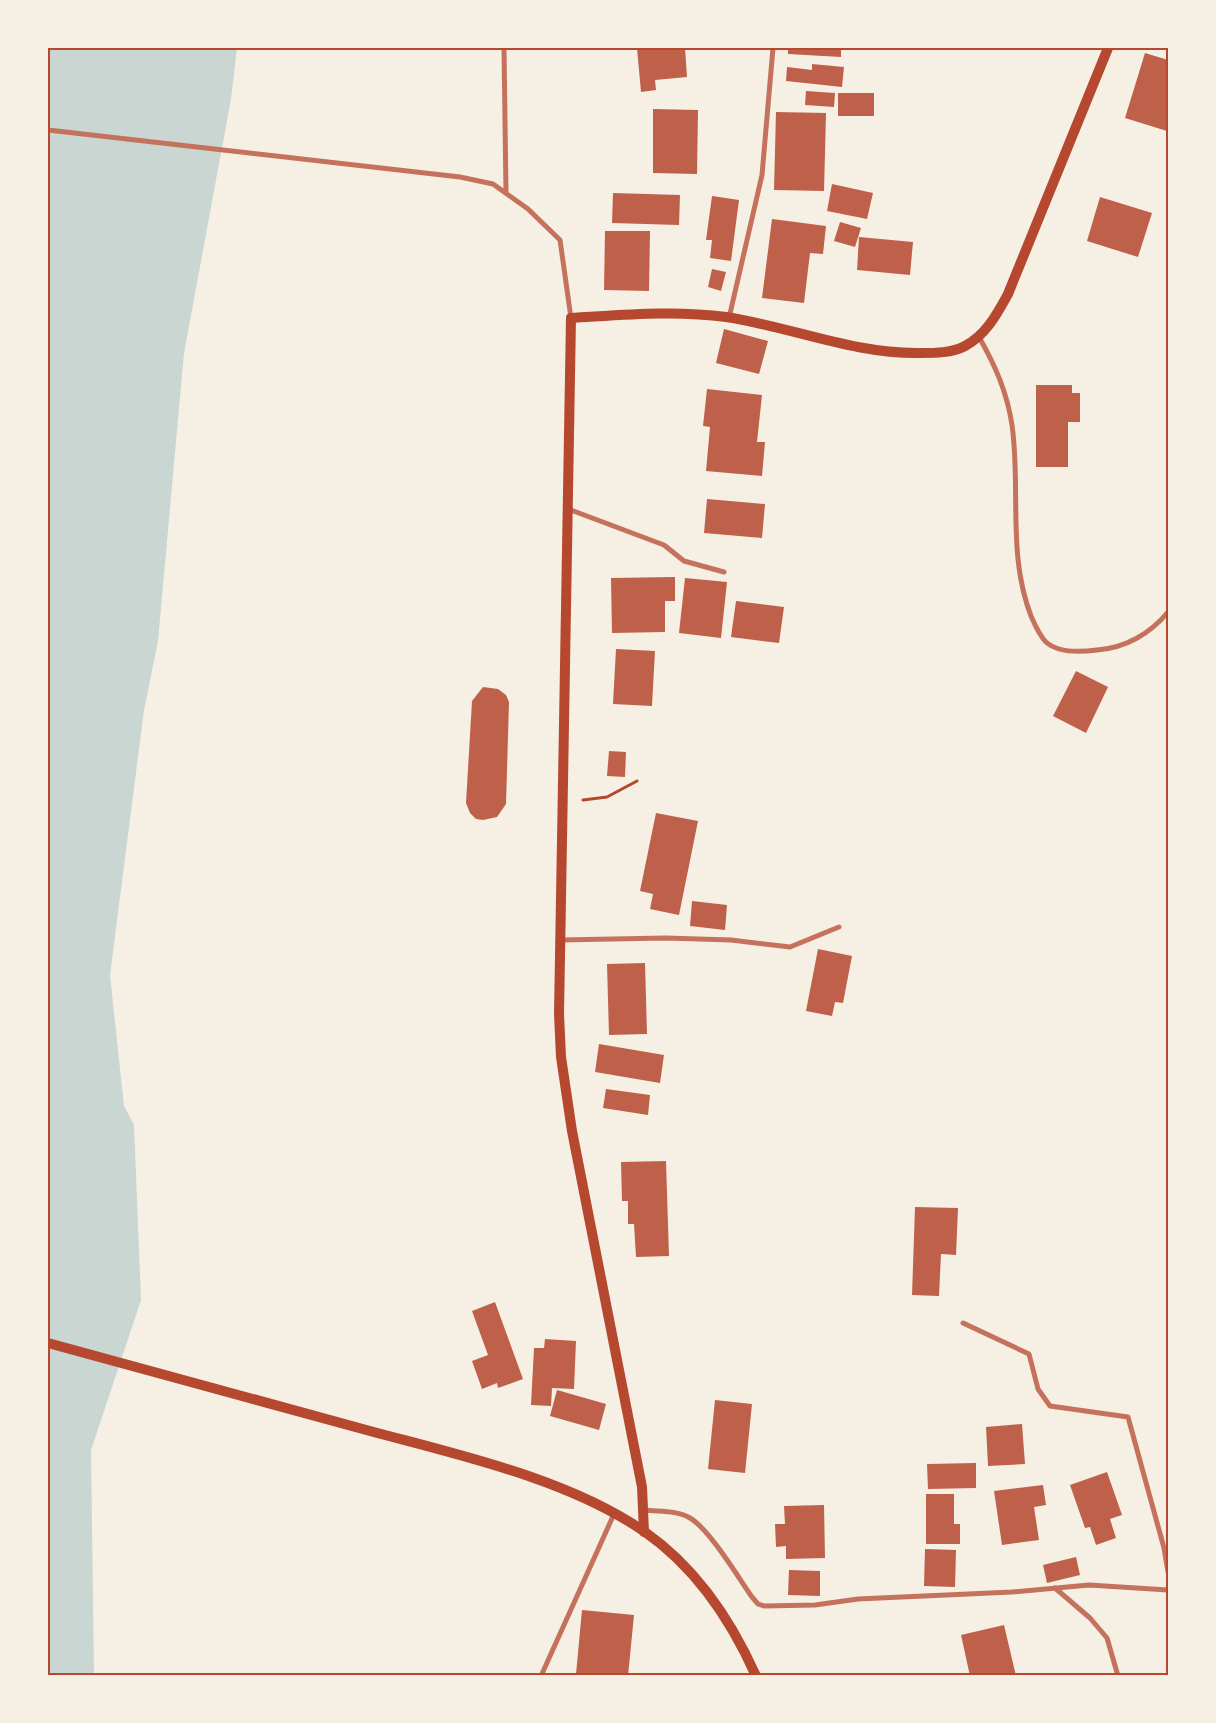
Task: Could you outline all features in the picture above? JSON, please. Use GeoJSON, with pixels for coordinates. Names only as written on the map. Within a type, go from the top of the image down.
{"type":"FeatureCollection","features":[{"type":"Feature","properties":{"kind":"main road"},"geometry":{"type":"LineString","coordinates":[[644,1532],[644,1510],[632,1428],[566,1096],[559,1014],[570,318],[692,312],[899,354],[954,350],[966,346],[985,331],[1008,294],[1108,48]]}},
{"type":"Feature","properties":{"kind":"main road"},"geometry":{"type":"LineString","coordinates":[[48,1343],[420,1444],[551,1485],[614,1514],[644,1532],[670,1551],[696,1578],[733,1632],[756,1676]]}},
{"type":"Feature","properties":{"kind":"street"},"geometry":{"type":"LineString","coordinates":[[504,48],[506,193]]}},
{"type":"Feature","properties":{"kind":"street"},"geometry":{"type":"LineString","coordinates":[[729,318],[762,175],[773,48]]}},
{"type":"Feature","properties":{"kind":"street"},"geometry":{"type":"LineString","coordinates":[[48,130],[460,177],[493,184],[528,209],[560,240],[570,318]]}},
{"type":"Feature","properties":{"kind":"street"},"geometry":{"type":"LineString","coordinates":[[978,336],[1000,379],[1011,423],[1021,586],[1037,630],[1047,643],[1063,649],[1080,652],[1110,649],[1121,646],[1145,633],[1168,612]]}},
{"type":"Feature","properties":{"kind":"street"},"geometry":{"type":"LineString","coordinates":[[568,509],[664,545],[684,561],[724,572]]}},
{"type":"Feature","properties":{"kind":"street"},"geometry":{"type":"LineString","coordinates":[[560,940],[666,938],[731,940],[790,947],[839,928]]}},
{"type":"Feature","properties":{"kind":"street"},"geometry":{"type":"LineString","coordinates":[[963,1323],[1029,1354],[1038,1389],[1050,1406],[1128,1417],[1164,1548],[1168,1572]]}},
{"type":"Feature","properties":{"kind":"street"},"geometry":{"type":"LineString","coordinates":[[644,1510],[681,1514],[691,1518],[729,1563],[752,1597],[758,1604],[764,1606],[815,1605],[858,1598],[1020,1592],[1089,1585],[1168,1590]]}},
{"type":"Feature","properties":{"kind":"street"},"geometry":{"type":"LineString","coordinates":[[541,1676],[578,1590],[614,1514]]}},
{"type":"Feature","properties":{"kind":"street"},"geometry":{"type":"LineString","coordinates":[[1055,1588],[1090,1618],[1107,1638],[1118,1676]]}},
{"type":"Feature","properties":{"kind":"path"},"geometry":{"type":"LineString","coordinates":[[562,804],[607,797],[637,781]]}},
{"type":"Feature","properties":{"kind":"shaded area"},"geometry":{"type":"Polygon","coordinates":[[[48,48],[237,48],[231,99],[184,353],[158,641],[144,710],[110,975],[124,1106],[134,1125],[141,1300],[91,1450],[94,1676],[48,1675],[48,48]]]}},
{"type":"Feature","properties":{"kind":"building"},"geometry":{"type":"Polygon","coordinates":[[[637,48],[685,48],[687,77],[655,80],[656,90],[641,92],[637,48]]]}},
{"type":"Feature","properties":{"kind":"building"},"geometry":{"type":"Polygon","coordinates":[[[788,48],[841,48],[841,57],[788,54],[788,48]]]}},
{"type":"Feature","properties":{"kind":"building"},"geometry":{"type":"Polygon","coordinates":[[[1145,53],[1168,60],[1167,131],[1125,118],[1145,53]]]}},
{"type":"Feature","properties":{"kind":"building"},"geometry":{"type":"Polygon","coordinates":[[[812,64],[844,67],[842,87],[786,81],[787,67],[812,70],[812,64]]]}},
{"type":"Feature","properties":{"kind":"building"},"geometry":{"type":"Polygon","coordinates":[[[806,91],[835,93],[834,107],[805,105],[806,91]]]}},
{"type":"Feature","properties":{"kind":"building"},"geometry":{"type":"Polygon","coordinates":[[[838,93],[874,93],[874,116],[838,116],[838,93]]]}},
{"type":"Feature","properties":{"kind":"building"},"geometry":{"type":"Polygon","coordinates":[[[653,109],[698,110],[697,174],[653,173],[653,109]]]}},
{"type":"Feature","properties":{"kind":"building"},"geometry":{"type":"Polygon","coordinates":[[[776,112],[826,113],[824,191],[774,190],[776,112]]]}},
{"type":"Feature","properties":{"kind":"building"},"geometry":{"type":"Polygon","coordinates":[[[832,184],[873,193],[867,219],[827,211],[832,184]]]}},
{"type":"Feature","properties":{"kind":"building"},"geometry":{"type":"Polygon","coordinates":[[[613,193],[680,195],[679,225],[612,223],[613,193]]]}},
{"type":"Feature","properties":{"kind":"building"},"geometry":{"type":"Polygon","coordinates":[[[712,196],[739,200],[731,261],[710,258],[712,240],[706,240],[712,196]]]}},
{"type":"Feature","properties":{"kind":"building"},"geometry":{"type":"Polygon","coordinates":[[[1100,197],[1152,213],[1138,257],[1087,241],[1100,197]]]}},
{"type":"Feature","properties":{"kind":"building"},"geometry":{"type":"Polygon","coordinates":[[[772,219],[826,226],[823,254],[810,253],[804,303],[762,298],[772,219]]]}},
{"type":"Feature","properties":{"kind":"building"},"geometry":{"type":"Polygon","coordinates":[[[840,222],[861,228],[855,247],[834,241],[840,222]]]}},
{"type":"Feature","properties":{"kind":"building"},"geometry":{"type":"Polygon","coordinates":[[[605,231],[650,231],[649,291],[604,290],[605,231]]]}},
{"type":"Feature","properties":{"kind":"building"},"geometry":{"type":"Polygon","coordinates":[[[859,237],[913,242],[910,275],[857,270],[859,237]]]}},
{"type":"Feature","properties":{"kind":"building"},"geometry":{"type":"Polygon","coordinates":[[[712,269],[726,272],[721,291],[708,287],[712,269]]]}},
{"type":"Feature","properties":{"kind":"building"},"geometry":{"type":"Polygon","coordinates":[[[724,329],[768,341],[759,374],[716,363],[724,329]]]}},
{"type":"Feature","properties":{"kind":"building"},"geometry":{"type":"Polygon","coordinates":[[[1036,385],[1072,385],[1072,393],[1080,393],[1080,422],[1068,422],[1068,467],[1036,467],[1036,385]]]}},
{"type":"Feature","properties":{"kind":"building"},"geometry":{"type":"Polygon","coordinates":[[[707,389],[762,395],[757,442],[765,442],[762,476],[706,471],[710,427],[703,426],[707,389]]]}},
{"type":"Feature","properties":{"kind":"building"},"geometry":{"type":"Polygon","coordinates":[[[707,499],[765,504],[762,538],[704,533],[707,499]]]}},
{"type":"Feature","properties":{"kind":"building"},"geometry":{"type":"Polygon","coordinates":[[[675,577],[675,601],[665,601],[665,632],[612,633],[611,578],[675,577]]]}},
{"type":"Feature","properties":{"kind":"building"},"geometry":{"type":"Polygon","coordinates":[[[685,578],[727,582],[721,638],[679,633],[685,578]]]}},
{"type":"Feature","properties":{"kind":"building"},"geometry":{"type":"Polygon","coordinates":[[[736,601],[784,607],[779,643],[731,637],[736,601]]]}},
{"type":"Feature","properties":{"kind":"building"},"geometry":{"type":"Polygon","coordinates":[[[616,649],[655,651],[652,706],[613,704],[616,649]]]}},
{"type":"Feature","properties":{"kind":"building"},"geometry":{"type":"Polygon","coordinates":[[[1076,671],[1108,687],[1086,733],[1053,716],[1076,671]]]}},
{"type":"Feature","properties":{"kind":"building"},"geometry":{"type":"Polygon","coordinates":[[[483,687],[498,689],[506,695],[509,702],[506,804],[497,817],[483,820],[476,819],[470,813],[466,803],[472,701],[483,687]]]}},
{"type":"Feature","properties":{"kind":"building"},"geometry":{"type":"Polygon","coordinates":[[[609,751],[626,752],[625,777],[607,776],[609,751]]]}},
{"type":"Feature","properties":{"kind":"building"},"geometry":{"type":"Polygon","coordinates":[[[656,813],[698,821],[679,915],[650,909],[653,894],[640,891],[656,813]]]}},
{"type":"Feature","properties":{"kind":"building"},"geometry":{"type":"Polygon","coordinates":[[[692,901],[727,905],[725,930],[690,926],[692,901]]]}},
{"type":"Feature","properties":{"kind":"building"},"geometry":{"type":"Polygon","coordinates":[[[818,949],[852,956],[843,1003],[835,1002],[832,1016],[806,1011],[818,949]]]}},
{"type":"Feature","properties":{"kind":"building"},"geometry":{"type":"Polygon","coordinates":[[[645,963],[647,1034],[609,1035],[607,964],[645,963]]]}},
{"type":"Feature","properties":{"kind":"building"},"geometry":{"type":"Polygon","coordinates":[[[599,1044],[664,1055],[660,1083],[595,1072],[599,1044]]]}},
{"type":"Feature","properties":{"kind":"building"},"geometry":{"type":"Polygon","coordinates":[[[606,1089],[650,1095],[648,1115],[603,1108],[606,1089]]]}},
{"type":"Feature","properties":{"kind":"building"},"geometry":{"type":"Polygon","coordinates":[[[666,1161],[669,1256],[636,1257],[634,1224],[628,1224],[628,1201],[622,1201],[621,1162],[666,1161]]]}},
{"type":"Feature","properties":{"kind":"building"},"geometry":{"type":"Polygon","coordinates":[[[915,1207],[958,1208],[956,1255],[941,1254],[939,1296],[912,1295],[915,1207]]]}},
{"type":"Feature","properties":{"kind":"building"},"geometry":{"type":"Polygon","coordinates":[[[495,1302],[523,1379],[498,1388],[497,1383],[482,1389],[472,1361],[488,1355],[472,1311],[495,1302]]]}},
{"type":"Feature","properties":{"kind":"building"},"geometry":{"type":"Polygon","coordinates":[[[545,1339],[576,1341],[574,1389],[552,1388],[551,1406],[531,1405],[534,1348],[544,1348],[545,1339]]]}},
{"type":"Feature","properties":{"kind":"building"},"geometry":{"type":"Polygon","coordinates":[[[557,1390],[606,1404],[599,1430],[550,1416],[557,1390]]]}},
{"type":"Feature","properties":{"kind":"building"},"geometry":{"type":"Polygon","coordinates":[[[715,1400],[752,1404],[745,1473],[708,1469],[715,1400]]]}},
{"type":"Feature","properties":{"kind":"building"},"geometry":{"type":"Polygon","coordinates":[[[1022,1424],[1025,1464],[988,1466],[986,1427],[1022,1424]]]}},
{"type":"Feature","properties":{"kind":"building"},"geometry":{"type":"Polygon","coordinates":[[[976,1463],[976,1488],[928,1489],[927,1464],[976,1463]]]}},
{"type":"Feature","properties":{"kind":"building"},"geometry":{"type":"Polygon","coordinates":[[[1107,1472],[1122,1515],[1110,1519],[1116,1538],[1096,1545],[1090,1527],[1085,1528],[1070,1485],[1107,1472]]]}},
{"type":"Feature","properties":{"kind":"building"},"geometry":{"type":"Polygon","coordinates":[[[1043,1485],[1046,1505],[1034,1507],[1039,1540],[1002,1545],[994,1491],[1043,1485]]]}},
{"type":"Feature","properties":{"kind":"building"},"geometry":{"type":"Polygon","coordinates":[[[926,1494],[954,1494],[954,1524],[960,1524],[960,1544],[926,1544],[926,1494]]]}},
{"type":"Feature","properties":{"kind":"building"},"geometry":{"type":"Polygon","coordinates":[[[824,1505],[825,1558],[786,1559],[786,1546],[776,1547],[775,1524],[785,1524],[784,1506],[824,1505]]]}},
{"type":"Feature","properties":{"kind":"building"},"geometry":{"type":"Polygon","coordinates":[[[925,1549],[956,1550],[955,1587],[924,1586],[925,1549]]]}},
{"type":"Feature","properties":{"kind":"building"},"geometry":{"type":"Polygon","coordinates":[[[1076,1557],[1080,1575],[1047,1583],[1043,1565],[1076,1557]]]}},
{"type":"Feature","properties":{"kind":"building"},"geometry":{"type":"Polygon","coordinates":[[[789,1570],[820,1571],[820,1596],[788,1595],[789,1570]]]}},
{"type":"Feature","properties":{"kind":"building"},"geometry":{"type":"Polygon","coordinates":[[[582,1610],[634,1615],[628,1676],[560,1676],[560,1673],[576,1674],[582,1610]]]}},
{"type":"Feature","properties":{"kind":"building"},"geometry":{"type":"Polygon","coordinates":[[[1004,1625],[1016,1676],[970,1676],[961,1635],[1004,1625]]]}}]}
